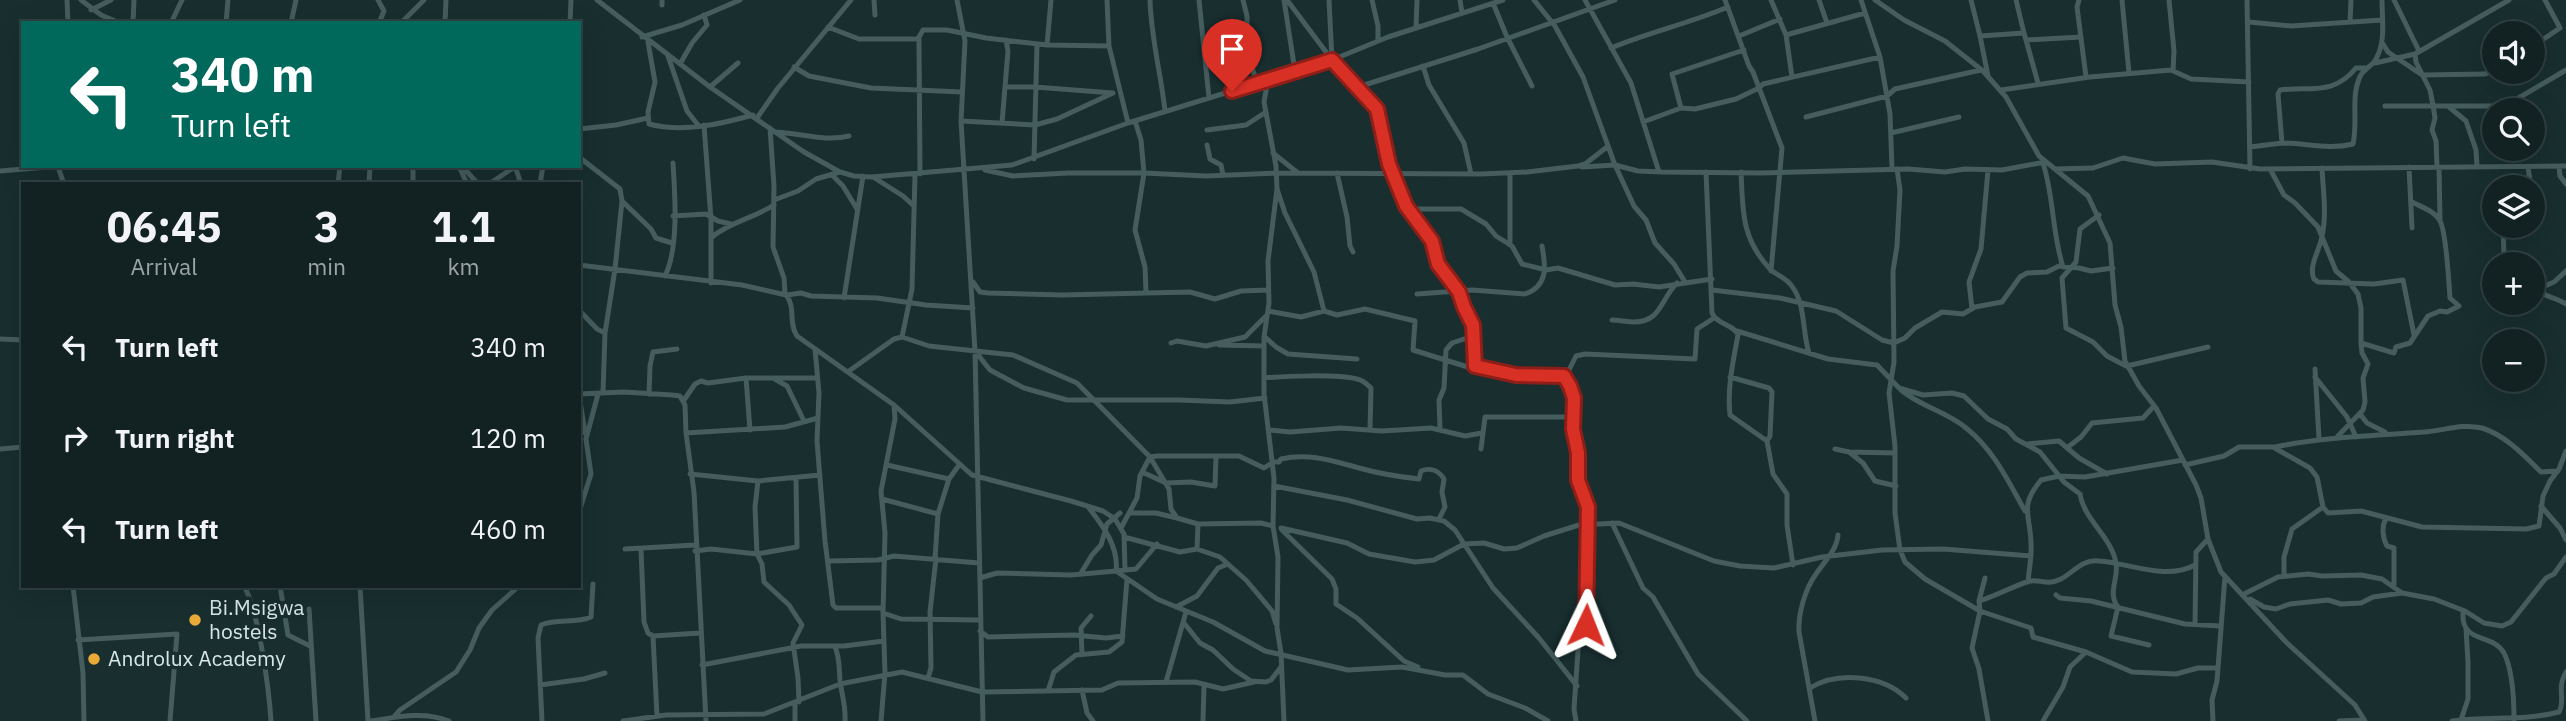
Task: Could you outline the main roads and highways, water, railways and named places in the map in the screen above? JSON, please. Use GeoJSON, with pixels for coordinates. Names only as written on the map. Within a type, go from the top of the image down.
{"type":"FeatureCollection","features":[{"type":"Feature","properties":{"kind":"place","name":"Bi.Msigwa hostels"},"geometry":{"type":"Point","coordinates":[195,620]}},
{"type":"Feature","properties":{"kind":"place","name":"Androlux Academy"},"geometry":{"type":"Point","coordinates":[94,659]}}]}
